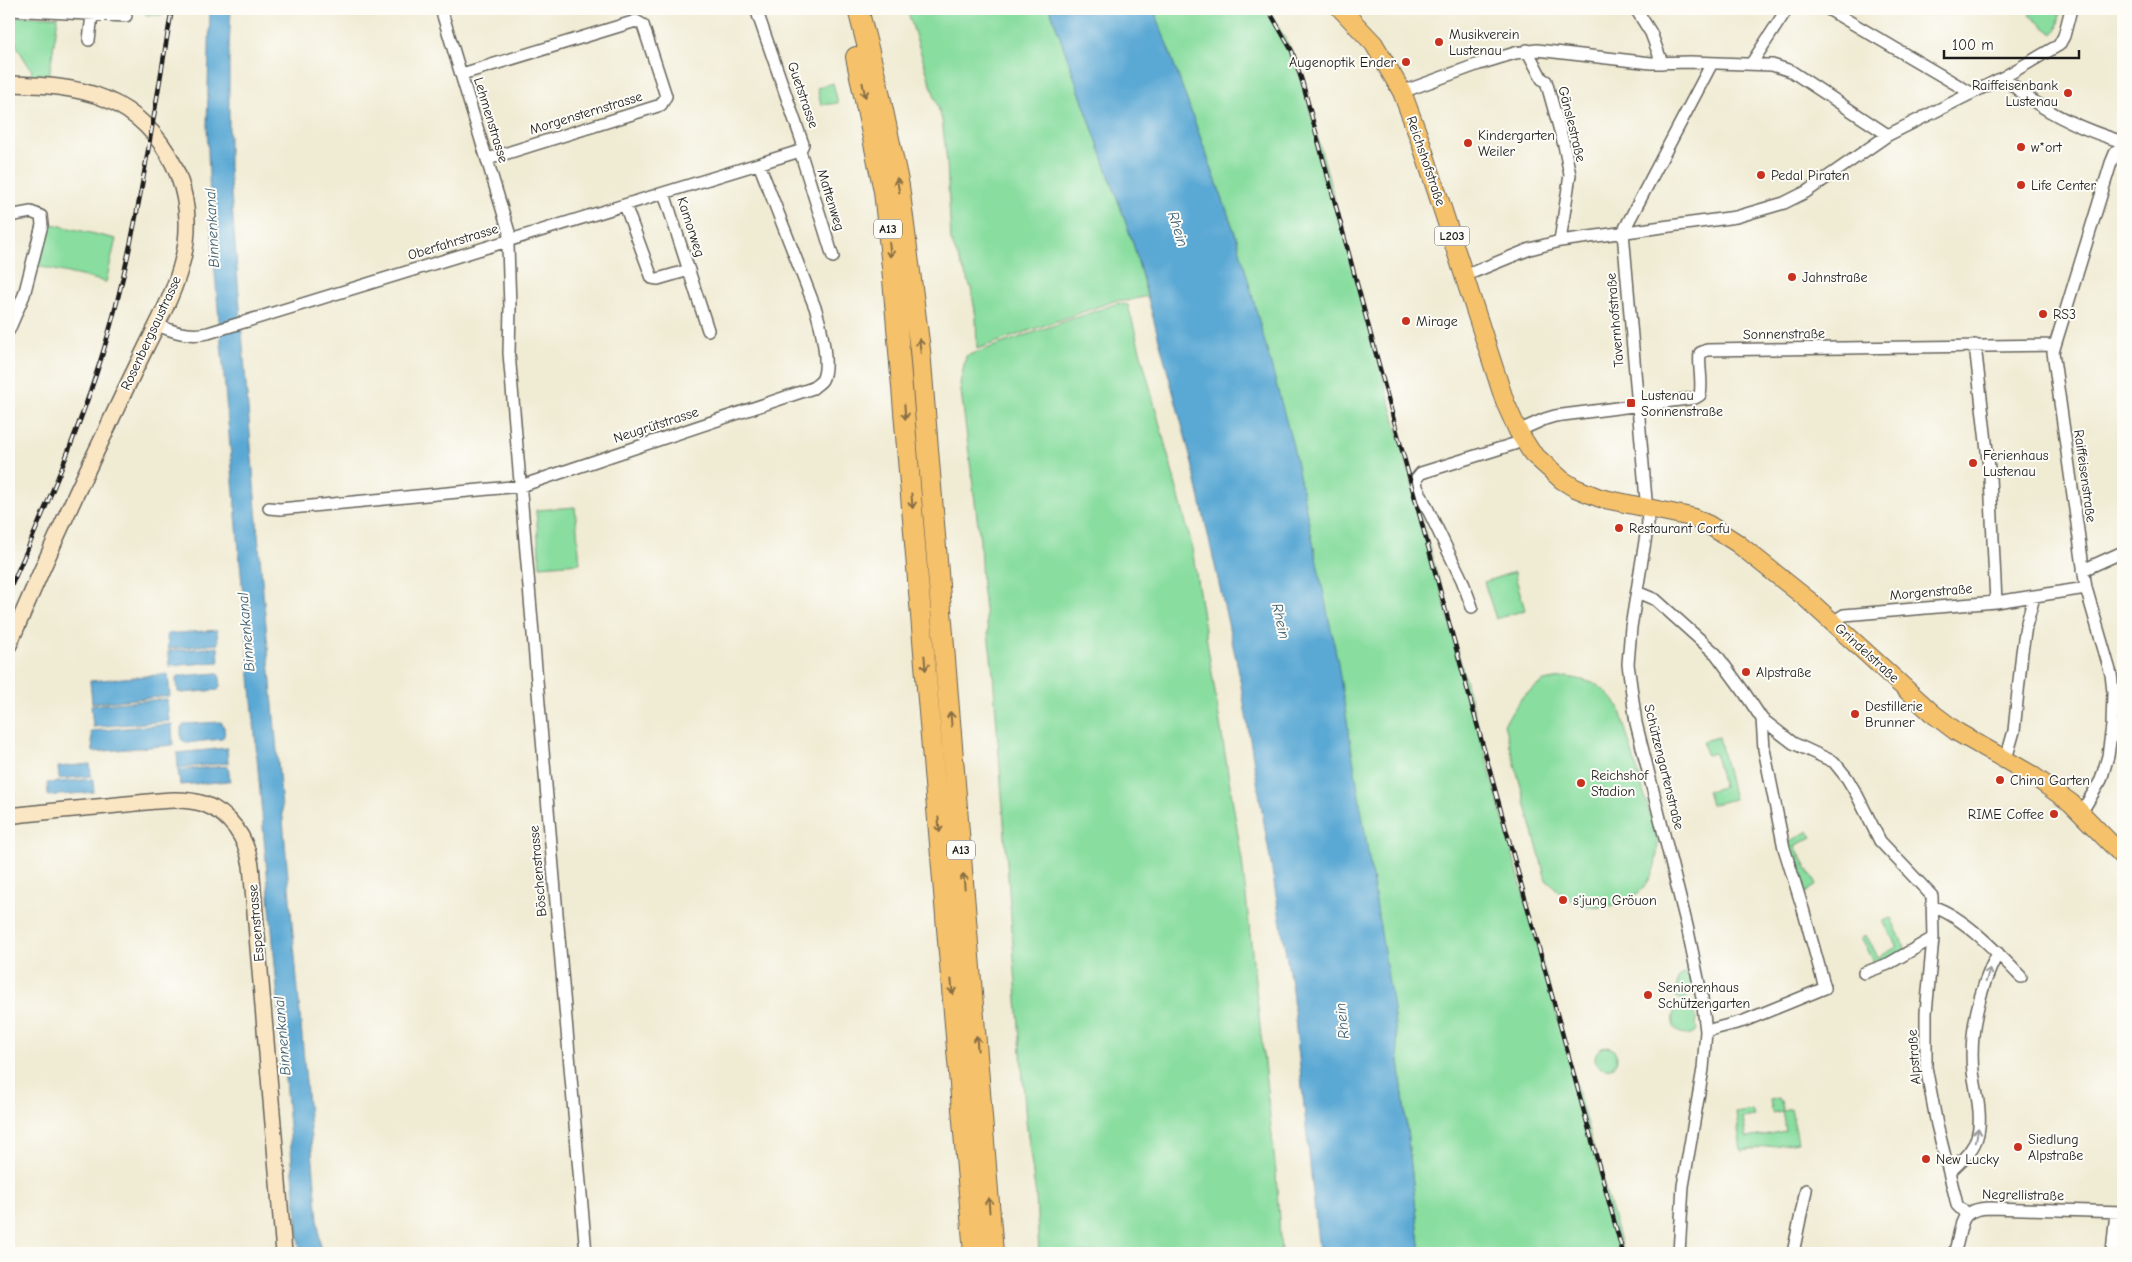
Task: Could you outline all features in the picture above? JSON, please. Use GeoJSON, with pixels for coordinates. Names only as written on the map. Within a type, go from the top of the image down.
{"type":"FeatureCollection","features":[{"type":"Feature","properties":{"kind":"highway","name":"A13"},"geometry":{"type":"LineString","coordinates":[[844,9],[865,92],[882,182],[892,267],[974,1253]]}},
{"type":"Feature","properties":{"kind":"highway","name":"A13"},"geometry":{"type":"LineString","coordinates":[[858,9],[878,87],[899,186],[919,341],[993,1253]]}},
{"type":"Feature","properties":{"kind":"main road","name":"Reichshofstraße"},"geometry":{"type":"LineString","coordinates":[[1343,9],[1374,44],[1402,92],[1421,143],[1505,402],[1520,435],[1532,453],[1547,469],[1575,488],[1600,498],[1647,507]]}},
{"type":"Feature","properties":{"kind":"main road","name":"Grindelstraße"},"geometry":{"type":"LineString","coordinates":[[1647,507],[1692,517],[1720,532],[1751,553],[1833,622],[1932,713],[1957,732],[2032,775],[2081,813],[2123,856]]}},
{"type":"Feature","properties":{"kind":"street","name":"Lehmenstrasse"},"geometry":{"type":"LineString","coordinates":[[441,9],[509,232],[509,353],[521,486]]}},
{"type":"Feature","properties":{"kind":"street","name":"Guetstrasse"},"geometry":{"type":"LineString","coordinates":[[756,9],[803,144],[800,152]]}},
{"type":"Feature","properties":{"kind":"street"},"geometry":{"type":"LineString","coordinates":[[1636,9],[1651,33],[1662,63]]}},
{"type":"Feature","properties":{"kind":"street"},"geometry":{"type":"LineString","coordinates":[[1751,64],[1787,9]]}},
{"type":"Feature","properties":{"kind":"street"},"geometry":{"type":"LineString","coordinates":[[1828,9],[1971,93]]}},
{"type":"Feature","properties":{"kind":"street"},"geometry":{"type":"LineString","coordinates":[[1464,276],[1530,249],[1560,240],[1736,217],[1784,203],[1806,192],[1888,134],[2004,77],[2062,42],[2071,9]]}},
{"type":"Feature","properties":{"kind":"street"},"geometry":{"type":"LineString","coordinates":[[9,11],[126,16]]}},
{"type":"Feature","properties":{"kind":"street"},"geometry":{"type":"LineString","coordinates":[[88,40],[92,15]]}},
{"type":"Feature","properties":{"kind":"street","name":"Morgensternstrasse"},"geometry":{"type":"LineString","coordinates":[[462,74],[636,21],[643,26],[666,96],[661,105],[488,159]]}},
{"type":"Feature","properties":{"kind":"street"},"geometry":{"type":"LineString","coordinates":[[1402,92],[1479,64],[1527,50],[1545,50],[1662,63],[1751,64],[1772,66],[1791,72],[1888,134]]}},
{"type":"Feature","properties":{"kind":"street","name":"Gänslestraße"},"geometry":{"type":"LineString","coordinates":[[1527,50],[1542,79],[1546,81],[1564,145],[1570,176],[1560,240]]}},
{"type":"Feature","properties":{"kind":"street"},"geometry":{"type":"LineString","coordinates":[[1623,232],[1712,63]]}},
{"type":"Feature","properties":{"kind":"street"},"geometry":{"type":"LineString","coordinates":[[2004,77],[2031,99],[2066,122],[2123,142]]}},
{"type":"Feature","properties":{"kind":"street","name":"Rosenbergsaustrasse"},"geometry":{"type":"LineString","coordinates":[[9,84],[68,88],[106,99],[138,119],[154,134],[167,151],[180,177],[185,195],[188,222],[187,240],[177,278],[9,645]]}},
{"type":"Feature","properties":{"kind":"street","name":"Raiffeisenstraße"},"geometry":{"type":"LineString","coordinates":[[2081,813],[2101,780],[2108,756],[2112,726],[2111,674],[2086,588],[2053,363],[2055,345],[2111,164],[2116,151],[2123,146]]}},
{"type":"Feature","properties":{"kind":"street"},"geometry":{"type":"LineString","coordinates":[[759,164],[800,152]]}},
{"type":"Feature","properties":{"kind":"street","name":"Mattenweg"},"geometry":{"type":"LineString","coordinates":[[800,152],[833,257]]}},
{"type":"Feature","properties":{"kind":"street","name":"Oberfahrstrasse"},"geometry":{"type":"LineString","coordinates":[[157,325],[189,336],[208,334],[759,164]]}},
{"type":"Feature","properties":{"kind":"street","name":"Neugrütstrasse"},"geometry":{"type":"LineString","coordinates":[[269,508],[280,509],[521,486],[813,388],[821,381],[825,371],[822,330],[759,164]]}},
{"type":"Feature","properties":{"kind":"street","name":"Kamorweg"},"geometry":{"type":"LineString","coordinates":[[664,193],[708,330]]}},
{"type":"Feature","properties":{"kind":"street","name":"Kamorweg"},"geometry":{"type":"LineString","coordinates":[[626,205],[652,278],[658,279],[689,270]]}},
{"type":"Feature","properties":{"kind":"street"},"geometry":{"type":"LineString","coordinates":[[9,216],[31,212],[41,216],[42,232],[24,295],[9,330]]}},
{"type":"Feature","properties":{"kind":"street","name":"Tavernhofstraße"},"geometry":{"type":"LineString","coordinates":[[1623,232],[1644,497],[1647,507]]}},
{"type":"Feature","properties":{"kind":"street"},"geometry":{"type":"LineString","coordinates":[[1975,345],[1990,477],[1996,602]]}},
{"type":"Feature","properties":{"kind":"street","name":"Sonnenstraße"},"geometry":{"type":"LineString","coordinates":[[1638,405],[1695,398],[1700,395],[1702,389],[1700,353],[1707,350],[2055,345]]}},
{"type":"Feature","properties":{"kind":"street"},"geometry":{"type":"LineString","coordinates":[[1472,607],[1462,580],[1417,487],[1416,479],[1421,473],[1514,444],[1520,435],[1550,418],[1638,405]]}},
{"type":"Feature","properties":{"kind":"street","name":"Böschenstrasse"},"geometry":{"type":"LineString","coordinates":[[521,486],[586,1253]]}},
{"type":"Feature","properties":{"kind":"street","name":"Schützengartenstraße"},"geometry":{"type":"LineString","coordinates":[[1647,507],[1646,539],[1631,628],[1628,664],[1636,723],[1684,913],[1702,998],[1706,1031],[1703,1069],[1683,1186],[1680,1253]]}},
{"type":"Feature","properties":{"kind":"street"},"geometry":{"type":"LineString","coordinates":[[2083,570],[2123,552]]}},
{"type":"Feature","properties":{"kind":"street","name":"Morgenstraße"},"geometry":{"type":"LineString","coordinates":[[1833,622],[1844,615],[1996,602],[2086,588]]}},
{"type":"Feature","properties":{"kind":"street"},"geometry":{"type":"LineString","coordinates":[[1637,592],[1656,600],[1716,654],[1762,719],[1794,743],[1834,762],[1854,790],[1880,841],[1932,896],[1934,907],[1951,914],[1998,953],[2020,977]]}},
{"type":"Feature","properties":{"kind":"street"},"geometry":{"type":"LineString","coordinates":[[2006,759],[2014,731],[2022,652],[2026,626],[2034,597]]}},
{"type":"Feature","properties":{"kind":"street"},"geometry":{"type":"LineString","coordinates":[[1706,1031],[1744,1022],[1825,988],[1784,848],[1766,757],[1762,719]]}},
{"type":"Feature","properties":{"kind":"street","name":"Espenstrasse"},"geometry":{"type":"LineString","coordinates":[[10,817],[42,811],[165,801],[190,802],[204,804],[220,812],[241,834],[251,865],[284,1253]]}},
{"type":"Feature","properties":{"kind":"street","name":"Alpstraße"},"geometry":{"type":"LineString","coordinates":[[1934,907],[1926,1014],[1926,1067],[1937,1125],[1957,1205],[1966,1214]]}},
{"type":"Feature","properties":{"kind":"street"},"geometry":{"type":"LineString","coordinates":[[1864,973],[1888,964],[1933,938]]}},
{"type":"Feature","properties":{"kind":"street"},"geometry":{"type":"LineString","coordinates":[[1949,1173],[1972,1149],[1978,1136],[1977,1096],[1972,1044],[1980,1001],[1992,963],[1998,953]]}},
{"type":"Feature","properties":{"kind":"street"},"geometry":{"type":"LineString","coordinates":[[1793,1253],[1806,1190]]}},
{"type":"Feature","properties":{"kind":"street","name":"Negrellistraße"},"geometry":{"type":"LineString","coordinates":[[1954,1253],[1959,1241],[1961,1220],[1972,1210],[1990,1208],[2120,1212]]}},
{"type":"Feature","properties":{"kind":"street"},"geometry":{"type":"LineString","coordinates":[[2112,1253],[2120,1212]]}},
{"type":"Feature","properties":{"kind":"green space"},"geometry":{"type":"Polygon","coordinates":[[[93,9],[163,9],[162,15],[146,15],[146,12],[93,9]]]}},
{"type":"Feature","properties":{"kind":"green space"},"geometry":{"type":"Polygon","coordinates":[[[907,9],[1050,9],[1133,243],[1147,296],[1127,301],[1117,300],[977,349],[976,317],[971,288],[951,241],[947,162],[942,120],[907,9]]]}},
{"type":"Feature","properties":{"kind":"green space"},"geometry":{"type":"Polygon","coordinates":[[[1154,9],[1268,9],[1292,51],[1302,81],[1623,1253],[1421,1253],[1399,1061],[1372,877],[1237,239],[1154,9]]]}},
{"type":"Feature","properties":{"kind":"green space"},"geometry":{"type":"Polygon","coordinates":[[[2033,9],[2054,9],[2060,14],[2057,29],[2053,34],[2029,15],[2033,9]]]}},
{"type":"Feature","properties":{"kind":"green space"},"geometry":{"type":"Polygon","coordinates":[[[21,16],[58,17],[49,77],[30,76],[32,71],[20,52],[15,39],[14,25],[17,18],[21,16]]]}},
{"type":"Feature","properties":{"kind":"green space"},"geometry":{"type":"Polygon","coordinates":[[[833,83],[838,103],[821,105],[817,88],[833,83]]]}},
{"type":"Feature","properties":{"kind":"green space"},"geometry":{"type":"Polygon","coordinates":[[[48,223],[116,239],[106,282],[38,266],[48,223]]]}},
{"type":"Feature","properties":{"kind":"green space"},"geometry":{"type":"Polygon","coordinates":[[[1118,303],[1128,305],[1191,542],[1242,860],[1276,1173],[1281,1253],[1039,1253],[1036,1197],[1026,1121],[993,673],[982,585],[980,541],[960,383],[966,356],[1118,303]]]}},
{"type":"Feature","properties":{"kind":"green space"},"geometry":{"type":"Polygon","coordinates":[[[575,507],[580,563],[540,566],[536,510],[575,507]]]}},
{"type":"Feature","properties":{"kind":"green space"},"geometry":{"type":"Polygon","coordinates":[[[1514,572],[1525,610],[1496,619],[1484,582],[1514,572]]]}},
{"type":"Feature","properties":{"kind":"green space","name":"Reichshof Stadion"},"geometry":{"type":"Polygon","coordinates":[[[1567,677],[1597,685],[1619,707],[1658,842],[1655,866],[1644,888],[1629,899],[1610,906],[1590,907],[1576,903],[1546,880],[1504,724],[1523,696],[1544,681],[1567,677]]]}},
{"type":"Feature","properties":{"kind":"green space"},"geometry":{"type":"Polygon","coordinates":[[[1719,737],[1734,799],[1711,805],[1707,791],[1723,787],[1715,753],[1706,755],[1703,741],[1719,737]]]}},
{"type":"Feature","properties":{"kind":"green space"},"geometry":{"type":"Polygon","coordinates":[[[1809,831],[1812,837],[1795,846],[1817,885],[1802,895],[1787,843],[1809,831]]]}},
{"type":"Feature","properties":{"kind":"green space"},"geometry":{"type":"Polygon","coordinates":[[[1891,918],[1906,950],[1875,964],[1861,937],[1866,935],[1878,957],[1897,947],[1883,921],[1891,918]]]}},
{"type":"Feature","properties":{"kind":"green space"},"geometry":{"type":"Polygon","coordinates":[[[1685,973],[1691,981],[1691,987],[1688,997],[1682,1000],[1675,997],[1678,977],[1685,973]]]}},
{"type":"Feature","properties":{"kind":"green space"},"geometry":{"type":"Polygon","coordinates":[[[1683,1006],[1691,1008],[1696,1019],[1697,1031],[1688,1035],[1679,1032],[1673,1022],[1676,1008],[1683,1006]]]}},
{"type":"Feature","properties":{"kind":"green space"},"geometry":{"type":"Polygon","coordinates":[[[1606,1047],[1614,1050],[1617,1058],[1614,1066],[1606,1069],[1598,1066],[1595,1058],[1598,1050],[1606,1047]]]}},
{"type":"Feature","properties":{"kind":"green space"},"geometry":{"type":"Polygon","coordinates":[[[1778,1098],[1781,1101],[1783,1111],[1791,1109],[1798,1142],[1741,1151],[1736,1113],[1752,1110],[1754,1116],[1743,1118],[1747,1138],[1786,1131],[1782,1111],[1772,1113],[1770,1100],[1778,1098]]]}},
{"type":"Feature","properties":{"kind":"water","name":"Binnenkanal"},"geometry":{"type":"Polygon","coordinates":[[[210,9],[231,9],[229,48],[229,168],[258,534],[321,1253],[300,1253],[211,227],[207,126],[210,9]]]}},
{"type":"Feature","properties":{"kind":"water","name":"Rhein"},"geometry":{"type":"Polygon","coordinates":[[[1050,9],[1154,9],[1237,239],[1293,446],[1337,658],[1393,1008],[1421,1253],[1319,1253],[1292,990],[1238,668],[1190,455],[1133,243],[1050,9]]]}},
{"type":"Feature","properties":{"kind":"water"},"geometry":{"type":"Polygon","coordinates":[[[217,630],[218,644],[168,649],[167,634],[217,630]]]}},
{"type":"Feature","properties":{"kind":"water"},"geometry":{"type":"Polygon","coordinates":[[[218,647],[219,662],[169,666],[168,651],[218,647]]]}},
{"type":"Feature","properties":{"kind":"water"},"geometry":{"type":"Polygon","coordinates":[[[217,673],[221,681],[218,690],[178,692],[176,680],[178,676],[217,673]]]}},
{"type":"Feature","properties":{"kind":"water"},"geometry":{"type":"Polygon","coordinates":[[[168,674],[170,696],[92,703],[90,681],[168,674]]]}},
{"type":"Feature","properties":{"kind":"water"},"geometry":{"type":"Polygon","coordinates":[[[167,699],[169,721],[93,727],[91,705],[167,699]]]}},
{"type":"Feature","properties":{"kind":"water"},"geometry":{"type":"Polygon","coordinates":[[[221,722],[224,730],[222,739],[186,743],[181,739],[181,727],[185,724],[221,722]]]}},
{"type":"Feature","properties":{"kind":"water"},"geometry":{"type":"Polygon","coordinates":[[[172,724],[173,745],[93,752],[91,731],[172,724]]]}},
{"type":"Feature","properties":{"kind":"water"},"geometry":{"type":"Polygon","coordinates":[[[227,748],[228,763],[178,768],[177,753],[227,748]]]}},
{"type":"Feature","properties":{"kind":"water"},"geometry":{"type":"Polygon","coordinates":[[[90,764],[91,776],[59,779],[58,767],[90,764]]]}},
{"type":"Feature","properties":{"kind":"water"},"geometry":{"type":"Polygon","coordinates":[[[228,766],[230,781],[180,785],[178,770],[228,766]]]}},
{"type":"Feature","properties":{"kind":"water"},"geometry":{"type":"Polygon","coordinates":[[[93,779],[94,792],[48,796],[47,783],[93,779]]]}},
{"type":"Feature","properties":{"kind":"railway"},"geometry":{"type":"LineString","coordinates":[[9,591],[72,441],[94,380],[116,307],[135,223],[172,9]]}},
{"type":"Feature","properties":{"kind":"railway"},"geometry":{"type":"LineString","coordinates":[[1268,9],[1292,51],[1302,81],[1623,1253]]}},
{"type":"Feature","properties":{"kind":"place","name":"Musikverein Lustenau"},"geometry":{"type":"Point","coordinates":[1439,42]}},
{"type":"Feature","properties":{"kind":"place","name":"Augenoptik Ender"},"geometry":{"type":"Point","coordinates":[1406,62]}},
{"type":"Feature","properties":{"kind":"place","name":"Raiffeisenbank Lustenau"},"geometry":{"type":"Point","coordinates":[2068,93]}},
{"type":"Feature","properties":{"kind":"place","name":"Kindergarten Weiler"},"geometry":{"type":"Point","coordinates":[1468,143]}},
{"type":"Feature","properties":{"kind":"place","name":"w*ort"},"geometry":{"type":"Point","coordinates":[2021,147]}},
{"type":"Feature","properties":{"kind":"place","name":"Pedal Piraten"},"geometry":{"type":"Point","coordinates":[1761,175]}},
{"type":"Feature","properties":{"kind":"place","name":"Life Center"},"geometry":{"type":"Point","coordinates":[2021,185]}},
{"type":"Feature","properties":{"kind":"place","name":"Jahnstraße"},"geometry":{"type":"Point","coordinates":[1792,277]}},
{"type":"Feature","properties":{"kind":"place","name":"RS3"},"geometry":{"type":"Point","coordinates":[2043,314]}},
{"type":"Feature","properties":{"kind":"place","name":"Mirage"},"geometry":{"type":"Point","coordinates":[1406,321]}},
{"type":"Feature","properties":{"kind":"place","name":"Lustenau Sonnenstraße"},"geometry":{"type":"Point","coordinates":[1631,403]}},
{"type":"Feature","properties":{"kind":"place","name":"Ferienhaus Lustenau"},"geometry":{"type":"Point","coordinates":[1973,463]}},
{"type":"Feature","properties":{"kind":"place","name":"Restaurant Corfu"},"geometry":{"type":"Point","coordinates":[1619,528]}},
{"type":"Feature","properties":{"kind":"place","name":"Alpstraße"},"geometry":{"type":"Point","coordinates":[1746,672]}},
{"type":"Feature","properties":{"kind":"place","name":"Destillerie Brunner"},"geometry":{"type":"Point","coordinates":[1855,714]}},
{"type":"Feature","properties":{"kind":"place","name":"China Garten"},"geometry":{"type":"Point","coordinates":[2000,780]}},
{"type":"Feature","properties":{"kind":"place","name":"Reichshof Stadion"},"geometry":{"type":"Point","coordinates":[1581,783]}},
{"type":"Feature","properties":{"kind":"place","name":"RIME Coffee"},"geometry":{"type":"Point","coordinates":[2054,814]}},
{"type":"Feature","properties":{"kind":"place","name":"s'jung Gröuon"},"geometry":{"type":"Point","coordinates":[1563,900]}},
{"type":"Feature","properties":{"kind":"place","name":"Seniorenhaus Schützengarten"},"geometry":{"type":"Point","coordinates":[1648,995]}},
{"type":"Feature","properties":{"kind":"place","name":"Siedlung Alpstraße"},"geometry":{"type":"Point","coordinates":[2018,1147]}},
{"type":"Feature","properties":{"kind":"place","name":"New Lucky"},"geometry":{"type":"Point","coordinates":[1926,1159]}}]}
